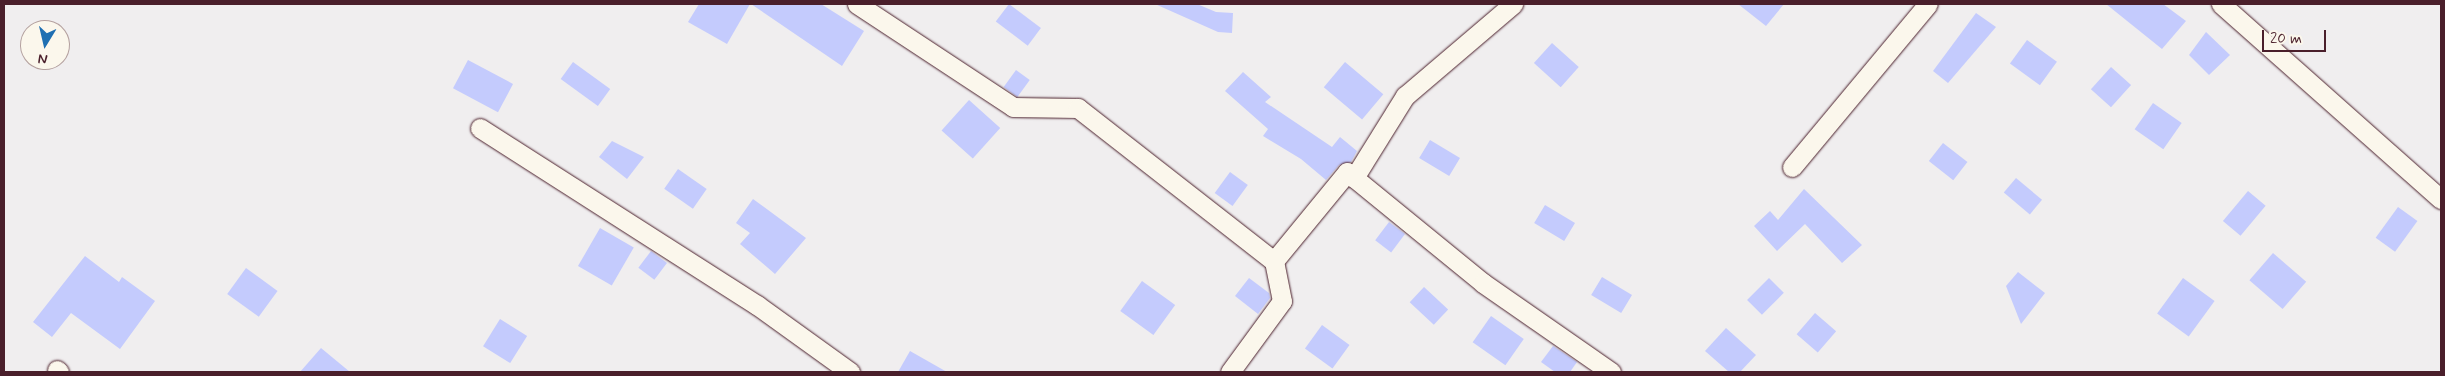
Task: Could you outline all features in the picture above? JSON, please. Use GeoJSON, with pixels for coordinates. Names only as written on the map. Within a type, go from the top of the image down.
{"type":"FeatureCollection","features":[{"type":"Feature","properties":{"kind":"street"},"geometry":{"type":"LineString","coordinates":[[857,4],[1013,107],[1078,108],[1274,260],[1282,301],[1230,372]]}},
{"type":"Feature","properties":{"kind":"street"},"geometry":{"type":"LineString","coordinates":[[1354,178],[1405,96],[1514,4]]}},
{"type":"Feature","properties":{"kind":"street"},"geometry":{"type":"LineString","coordinates":[[1792,167],[1928,4]]}},
{"type":"Feature","properties":{"kind":"street"},"geometry":{"type":"LineString","coordinates":[[2221,4],[2441,199]]}},
{"type":"Feature","properties":{"kind":"street"},"geometry":{"type":"LineString","coordinates":[[480,128],[748,300],[850,372]]}},
{"type":"Feature","properties":{"kind":"street"},"geometry":{"type":"LineString","coordinates":[[1274,260],[1347,172],[1483,283],[1611,372]]}},
{"type":"Feature","properties":{"kind":"building"},"geometry":{"type":"Polygon","coordinates":[[[699,4],[750,4],[727,44],[688,22],[699,4]]]}},
{"type":"Feature","properties":{"kind":"building"},"geometry":{"type":"Polygon","coordinates":[[[751,4],[821,4],[864,31],[842,66],[751,4]]]}},
{"type":"Feature","properties":{"kind":"building"},"geometry":{"type":"Polygon","coordinates":[[[1009,4],[1041,28],[1028,46],[996,22],[1009,4]]]}},
{"type":"Feature","properties":{"kind":"building"},"geometry":{"type":"Polygon","coordinates":[[[1155,4],[1197,4],[1216,12],[1233,13],[1232,33],[1218,32],[1155,4]]]}},
{"type":"Feature","properties":{"kind":"building"},"geometry":{"type":"Polygon","coordinates":[[[1738,4],[1784,4],[1766,26],[1738,4]]]}},
{"type":"Feature","properties":{"kind":"building"},"geometry":{"type":"Polygon","coordinates":[[[2106,4],[2163,4],[2186,21],[2162,49],[2106,4]]]}},
{"type":"Feature","properties":{"kind":"building"},"geometry":{"type":"Polygon","coordinates":[[[1976,13],[1996,27],[1948,83],[1933,71],[1976,13]]]}},
{"type":"Feature","properties":{"kind":"building"},"geometry":{"type":"Polygon","coordinates":[[[2206,32],[2230,55],[2209,75],[2189,55],[2206,32]]]}},
{"type":"Feature","properties":{"kind":"building"},"geometry":{"type":"Polygon","coordinates":[[[2027,40],[2057,62],[2040,85],[2010,63],[2027,40]]]}},
{"type":"Feature","properties":{"kind":"building"},"geometry":{"type":"Polygon","coordinates":[[[1552,43],[1579,67],[1561,87],[1534,63],[1552,43]]]}},
{"type":"Feature","properties":{"kind":"building"},"geometry":{"type":"Polygon","coordinates":[[[468,60],[513,84],[498,112],[453,88],[468,60]]]}},
{"type":"Feature","properties":{"kind":"building"},"geometry":{"type":"Polygon","coordinates":[[[573,62],[610,89],[598,106],[561,79],[573,62]]]}},
{"type":"Feature","properties":{"kind":"building"},"geometry":{"type":"Polygon","coordinates":[[[1345,62],[1383,94],[1362,119],[1324,87],[1345,62]]]}},
{"type":"Feature","properties":{"kind":"building"},"geometry":{"type":"Polygon","coordinates":[[[2111,67],[2131,85],[2111,107],[2091,89],[2111,67]]]}},
{"type":"Feature","properties":{"kind":"building"},"geometry":{"type":"Polygon","coordinates":[[[1016,70],[1030,80],[1017,97],[1004,87],[1016,70]]]}},
{"type":"Feature","properties":{"kind":"building"},"geometry":{"type":"Polygon","coordinates":[[[1243,72],[1271,97],[1265,102],[1332,147],[1340,137],[1357,151],[1351,162],[1339,165],[1326,180],[1301,159],[1263,136],[1268,129],[1225,91],[1243,72]]]}},
{"type":"Feature","properties":{"kind":"building"},"geometry":{"type":"Polygon","coordinates":[[[969,100],[1000,128],[973,159],[942,130],[969,100]]]}},
{"type":"Feature","properties":{"kind":"building"},"geometry":{"type":"Polygon","coordinates":[[[2153,103],[2182,123],[2163,149],[2135,129],[2153,103]]]}},
{"type":"Feature","properties":{"kind":"building"},"geometry":{"type":"Polygon","coordinates":[[[1430,140],[1460,158],[1449,176],[1419,158],[1430,140]]]}},
{"type":"Feature","properties":{"kind":"building"},"geometry":{"type":"Polygon","coordinates":[[[612,141],[644,157],[627,179],[599,157],[612,141]]]}},
{"type":"Feature","properties":{"kind":"building"},"geometry":{"type":"Polygon","coordinates":[[[1943,143],[1967,162],[1953,180],[1929,161],[1943,143]]]}},
{"type":"Feature","properties":{"kind":"building"},"geometry":{"type":"Polygon","coordinates":[[[678,169],[707,189],[693,209],[664,189],[678,169]]]}},
{"type":"Feature","properties":{"kind":"building"},"geometry":{"type":"Polygon","coordinates":[[[1230,172],[1248,185],[1233,206],[1215,193],[1230,172]]]}},
{"type":"Feature","properties":{"kind":"building"},"geometry":{"type":"Polygon","coordinates":[[[2016,178],[2042,200],[2030,214],[2004,193],[2016,178]]]}},
{"type":"Feature","properties":{"kind":"building"},"geometry":{"type":"Polygon","coordinates":[[[1804,189],[1862,245],[1842,263],[1805,224],[1777,251],[1754,226],[1770,211],[1778,220],[1804,189]]]}},
{"type":"Feature","properties":{"kind":"building"},"geometry":{"type":"Polygon","coordinates":[[[2248,191],[2266,206],[2241,236],[2223,221],[2248,191]]]}},
{"type":"Feature","properties":{"kind":"building"},"geometry":{"type":"Polygon","coordinates":[[[753,199],[806,238],[775,274],[740,244],[750,233],[736,223],[753,199]]]}},
{"type":"Feature","properties":{"kind":"building"},"geometry":{"type":"Polygon","coordinates":[[[1545,205],[1575,223],[1564,241],[1534,223],[1545,205]]]}},
{"type":"Feature","properties":{"kind":"building"},"geometry":{"type":"Polygon","coordinates":[[[2398,207],[2417,221],[2395,252],[2376,238],[2398,207]]]}},
{"type":"Feature","properties":{"kind":"building"},"geometry":{"type":"Polygon","coordinates":[[[1389,222],[1405,234],[1391,252],[1375,240],[1389,222]]]}},
{"type":"Feature","properties":{"kind":"building"},"geometry":{"type":"Polygon","coordinates":[[[600,228],[634,248],[612,286],[578,266],[600,228]]]}},
{"type":"Feature","properties":{"kind":"building"},"geometry":{"type":"Polygon","coordinates":[[[651,251],[667,263],[654,280],[638,268],[651,251]]]}},
{"type":"Feature","properties":{"kind":"building"},"geometry":{"type":"Polygon","coordinates":[[[2273,253],[2306,282],[2283,309],[2249,280],[2273,253]]]}},
{"type":"Feature","properties":{"kind":"building"},"geometry":{"type":"Polygon","coordinates":[[[85,256],[119,282],[122,277],[155,301],[120,349],[71,313],[52,337],[33,322],[85,256]]]}},
{"type":"Feature","properties":{"kind":"building"},"geometry":{"type":"Polygon","coordinates":[[[246,268],[278,291],[259,317],[227,294],[246,268]]]}},
{"type":"Feature","properties":{"kind":"building"},"geometry":{"type":"Polygon","coordinates":[[[2018,272],[2045,293],[2021,324],[2006,286],[2018,272]]]}},
{"type":"Feature","properties":{"kind":"building"},"geometry":{"type":"Polygon","coordinates":[[[1602,277],[1632,295],[1621,313],[1591,295],[1602,277]]]}},
{"type":"Feature","properties":{"kind":"building"},"geometry":{"type":"Polygon","coordinates":[[[1249,278],[1269,293],[1270,298],[1258,314],[1235,296],[1249,278]]]}},
{"type":"Feature","properties":{"kind":"building"},"geometry":{"type":"Polygon","coordinates":[[[1769,278],[1784,293],[1762,315],[1747,300],[1769,278]]]}},
{"type":"Feature","properties":{"kind":"building"},"geometry":{"type":"Polygon","coordinates":[[[2183,278],[2215,301],[2189,337],[2157,314],[2183,278]]]}},
{"type":"Feature","properties":{"kind":"building"},"geometry":{"type":"Polygon","coordinates":[[[1142,281],[1175,305],[1153,335],[1120,311],[1142,281]]]}},
{"type":"Feature","properties":{"kind":"building"},"geometry":{"type":"Polygon","coordinates":[[[1424,287],[1448,310],[1434,325],[1410,302],[1424,287]]]}},
{"type":"Feature","properties":{"kind":"building"},"geometry":{"type":"Polygon","coordinates":[[[1815,313],[1836,331],[1818,353],[1797,334],[1815,313]]]}},
{"type":"Feature","properties":{"kind":"building"},"geometry":{"type":"Polygon","coordinates":[[[1491,316],[1524,339],[1505,365],[1473,342],[1491,316]]]}},
{"type":"Feature","properties":{"kind":"building"},"geometry":{"type":"Polygon","coordinates":[[[500,319],[527,336],[510,363],[483,346],[500,319]]]}},
{"type":"Feature","properties":{"kind":"building"},"geometry":{"type":"Polygon","coordinates":[[[1322,325],[1350,345],[1332,368],[1305,348],[1322,325]]]}},
{"type":"Feature","properties":{"kind":"building"},"geometry":{"type":"Polygon","coordinates":[[[1726,328],[1756,355],[1740,372],[1729,372],[1705,351],[1726,328]]]}},
{"type":"Feature","properties":{"kind":"building"},"geometry":{"type":"Polygon","coordinates":[[[1553,346],[1577,362],[1570,372],[1555,372],[1541,362],[1553,346]]]}},
{"type":"Feature","properties":{"kind":"building"},"geometry":{"type":"Polygon","coordinates":[[[321,348],[350,372],[300,372],[321,348]]]}},
{"type":"Feature","properties":{"kind":"building"},"geometry":{"type":"Polygon","coordinates":[[[910,351],[947,372],[898,372],[910,351]]]}}]}
